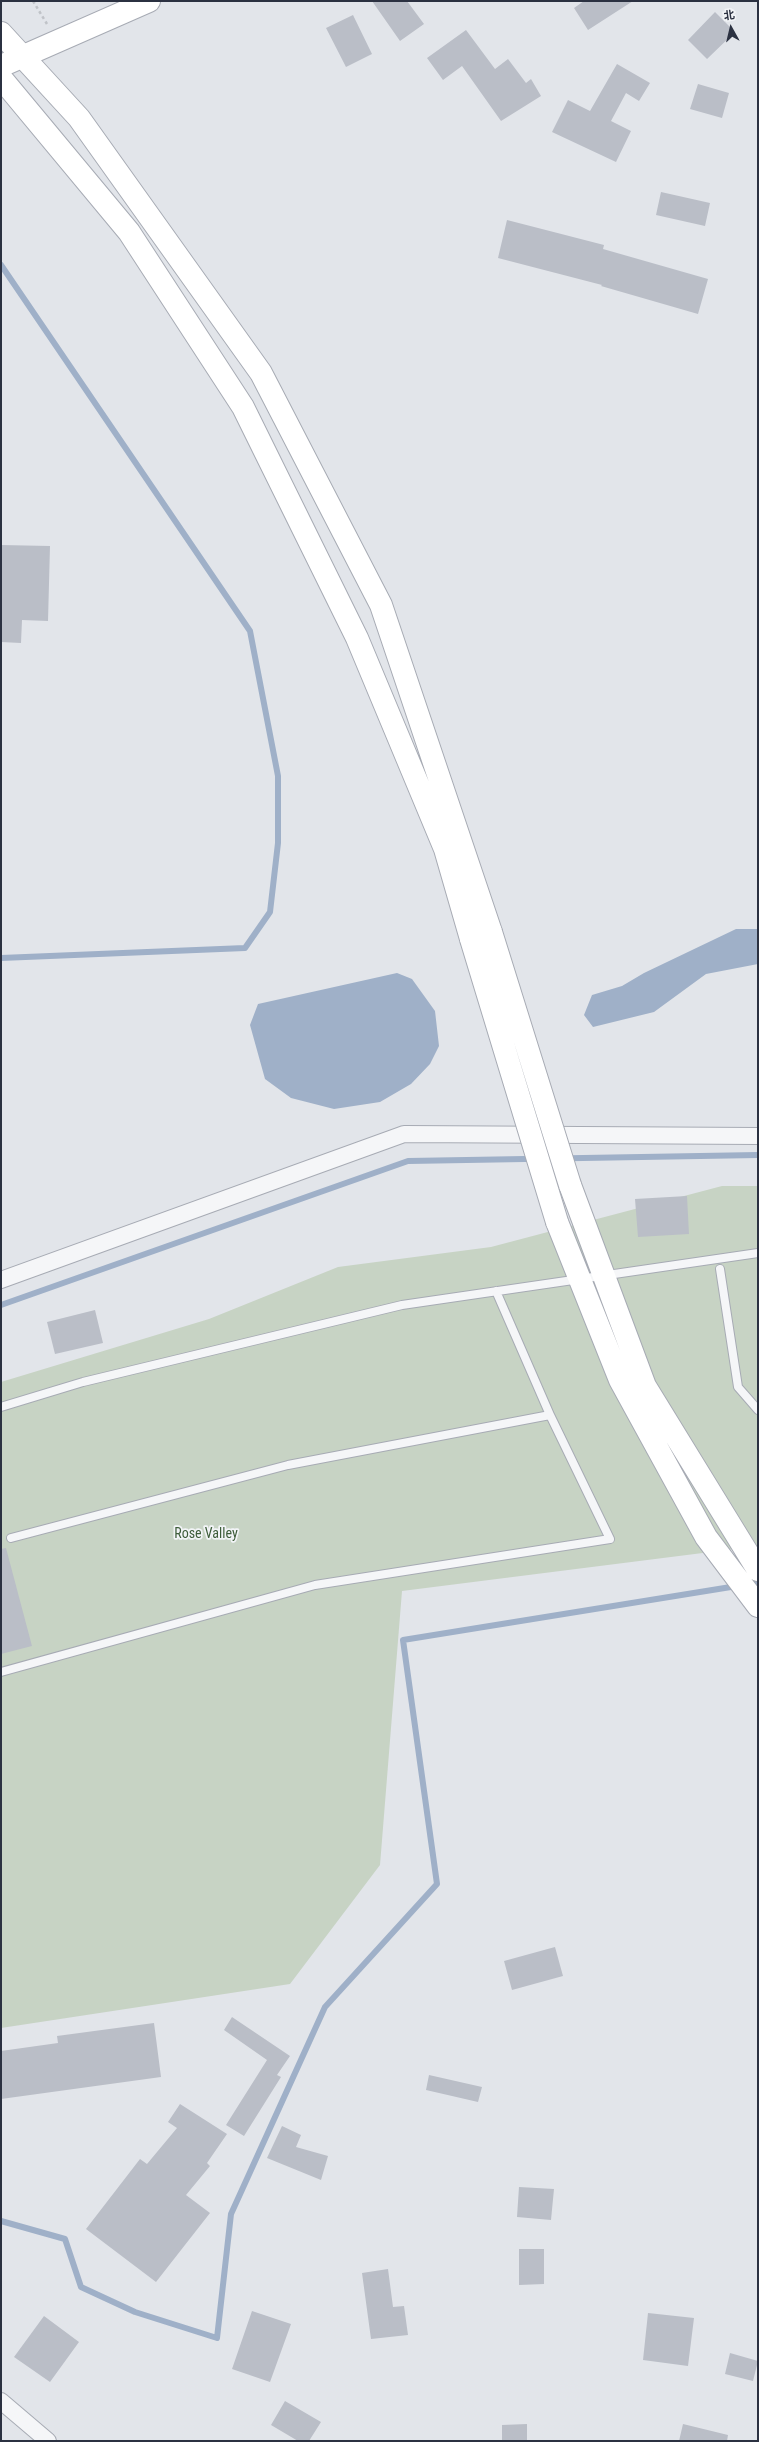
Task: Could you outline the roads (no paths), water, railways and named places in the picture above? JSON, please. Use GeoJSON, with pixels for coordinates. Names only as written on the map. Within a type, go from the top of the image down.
{"type":"FeatureCollection","features":[{"type":"Feature","properties":{"kind":"main road"},"geometry":{"type":"LineString","coordinates":[[1,66],[149,1]]}},
{"type":"Feature","properties":{"kind":"main road"},"geometry":{"type":"LineString","coordinates":[[1,33],[24,56],[79,118],[261,373],[381,605],[491,932],[570,1185],[645,1386],[758,1570]]}},
{"type":"Feature","properties":{"kind":"main road"},"geometry":{"type":"LineString","coordinates":[[1,78],[129,232],[243,407],[356,638],[445,848],[557,1222],[620,1380],[706,1537],[758,1606]]}},
{"type":"Feature","properties":{"kind":"street"},"geometry":{"type":"LineString","coordinates":[[1,1280],[404,1134],[758,1136]]}},
{"type":"Feature","properties":{"kind":"street"},"geometry":{"type":"LineString","coordinates":[[1,2400],[48,2441]]}},
{"type":"Feature","properties":{"kind":"lane"},"geometry":{"type":"LineString","coordinates":[[1,1407],[83,1382],[402,1305],[758,1253]]}},
{"type":"Feature","properties":{"kind":"lane"},"geometry":{"type":"LineString","coordinates":[[720,1269],[738,1387],[758,1410]]}},
{"type":"Feature","properties":{"kind":"lane"},"geometry":{"type":"LineString","coordinates":[[1,1672],[314,1585],[610,1539],[550,1415],[496,1291]]}},
{"type":"Feature","properties":{"kind":"lane"},"geometry":{"type":"LineString","coordinates":[[11,1538],[288,1465],[550,1415]]}},
{"type":"Feature","properties":{"kind":"water"},"geometry":{"type":"Polygon","coordinates":[[[736,929],[758,929],[758,964],[706,974],[654,1012],[593,1027],[584,1015],[592,995],[622,986],[644,973],[736,929]]]}},
{"type":"Feature","properties":{"kind":"water"},"geometry":{"type":"Polygon","coordinates":[[[397,973],[412,979],[435,1011],[439,1046],[430,1064],[411,1084],[380,1102],[334,1109],[291,1098],[265,1079],[250,1025],[258,1004],[397,973]]]}},
{"type":"Feature","properties":{"kind":"waterway"},"geometry":{"type":"LineString","coordinates":[[1,265],[250,631],[278,776],[278,843],[270,912],[245,948],[1,958]]}},
{"type":"Feature","properties":{"kind":"waterway"},"geometry":{"type":"LineString","coordinates":[[1,1305],[408,1161],[758,1155]]}},
{"type":"Feature","properties":{"kind":"waterway"},"geometry":{"type":"LineString","coordinates":[[746,1584],[758,1582]]}},
{"type":"Feature","properties":{"kind":"waterway"},"geometry":{"type":"LineString","coordinates":[[1,2221],[65,2239],[81,2287],[135,2312],[217,2338],[231,2214],[325,2007],[437,1884],[403,1640],[737,1586]]}},
{"type":"Feature","properties":{"kind":"park label","name":"Rose Valley"},"geometry":{"type":"Point","coordinates":[206,1534]}}]}
